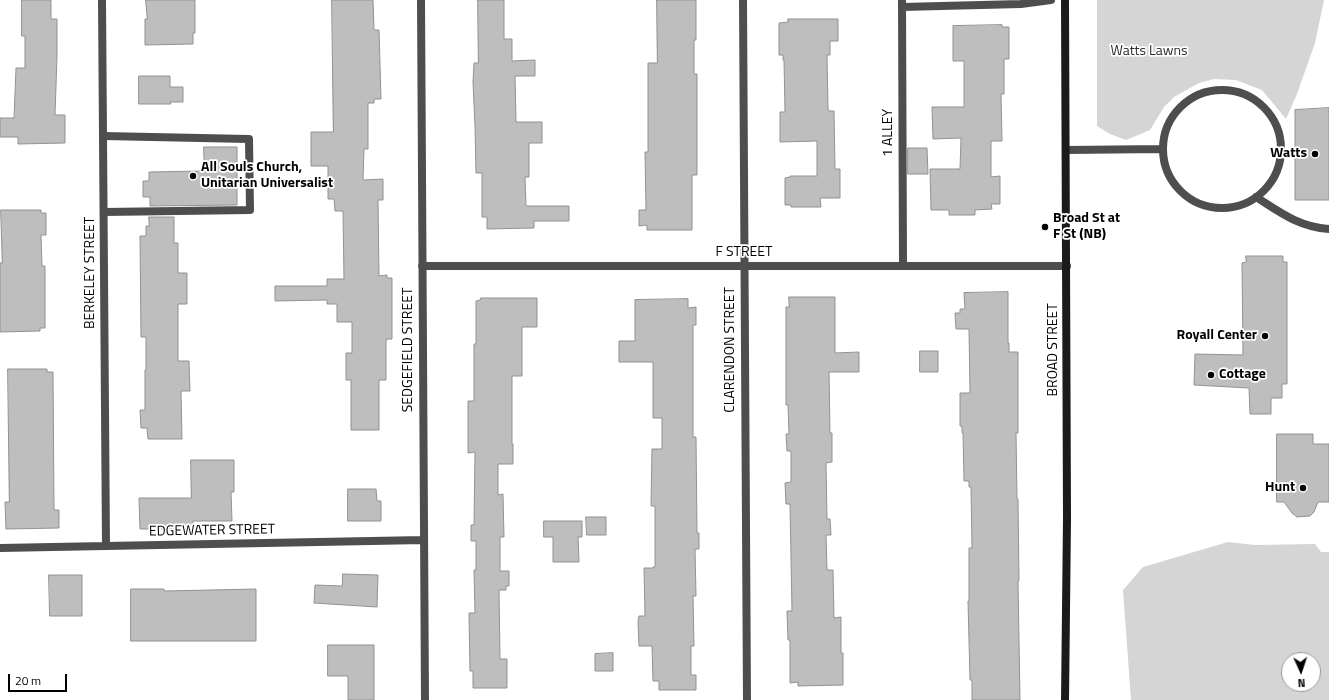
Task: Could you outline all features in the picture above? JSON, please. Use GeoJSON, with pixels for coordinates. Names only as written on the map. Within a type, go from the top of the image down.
{"type":"FeatureCollection","features":[{"type":"Feature","properties":{"kind":"street","name":"BERKELEY STREET"},"geometry":{"type":"LineString","coordinates":[[102,0],[106,546]]}},
{"type":"Feature","properties":{"kind":"street","name":"SEDGEFIELD STREET"},"geometry":{"type":"LineString","coordinates":[[421,0],[425,700]]}},
{"type":"Feature","properties":{"kind":"street","name":"CLARENDON STREET"},"geometry":{"type":"LineString","coordinates":[[743,0],[747,700]]}},
{"type":"Feature","properties":{"kind":"street"},"geometry":{"type":"LineString","coordinates":[[902,3],[1021,4],[1051,0]]}},
{"type":"Feature","properties":{"kind":"street","name":"BROAD STREET"},"geometry":{"type":"LineString","coordinates":[[1065,0],[1067,266],[1065,700]]}},
{"type":"Feature","properties":{"kind":"street","name":"1 ALLEY"},"geometry":{"type":"LineString","coordinates":[[902,3],[903,266]]}},
{"type":"Feature","properties":{"kind":"street"},"geometry":{"type":"LineString","coordinates":[[1220,90],[1245,94],[1266,108],[1276,124],[1281,142],[1281,155],[1278,168],[1266,189],[1243,205],[1228,208],[1212,208],[1198,203],[1186,196],[1175,186],[1168,174],[1163,160],[1162,149],[1164,134],[1176,111],[1185,102],[1196,96],[1208,91],[1220,90]]}},
{"type":"Feature","properties":{"kind":"street"},"geometry":{"type":"LineString","coordinates":[[103,136],[249,139],[250,210],[104,212]]}},
{"type":"Feature","properties":{"kind":"street"},"geometry":{"type":"LineString","coordinates":[[1066,150],[1162,149]]}},
{"type":"Feature","properties":{"kind":"street"},"geometry":{"type":"LineString","coordinates":[[1256,197],[1282,214],[1303,225],[1329,229]]}},
{"type":"Feature","properties":{"kind":"street","name":"F STREET"},"geometry":{"type":"LineString","coordinates":[[422,266],[1067,266]]}},
{"type":"Feature","properties":{"kind":"street","name":"EDGEWATER STREET"},"geometry":{"type":"LineString","coordinates":[[0,548],[424,540]]}},
{"type":"Feature","properties":{"kind":"green space","name":"Watts Lawns"},"geometry":{"type":"Polygon","coordinates":[[[1097,0],[1324,0],[1315,43],[1297,94],[1286,119],[1262,90],[1236,80],[1214,79],[1199,83],[1174,97],[1164,107],[1150,130],[1126,140],[1110,134],[1097,126],[1097,0]]]}},
{"type":"Feature","properties":{"kind":"green space"},"geometry":{"type":"Polygon","coordinates":[[[1228,542],[1255,545],[1315,544],[1321,552],[1329,552],[1329,700],[1131,700],[1123,590],[1143,567],[1228,542]]]}},
{"type":"Feature","properties":{"kind":"building"},"geometry":{"type":"Polygon","coordinates":[[[22,0],[51,0],[51,19],[57,19],[55,115],[65,115],[65,143],[18,144],[18,137],[0,137],[0,118],[14,118],[16,68],[25,68],[25,36],[22,36],[22,0]]]}},
{"type":"Feature","properties":{"kind":"building"},"geometry":{"type":"Polygon","coordinates":[[[146,0],[195,0],[195,33],[193,33],[193,44],[145,45],[145,19],[147,19],[146,0]]]}},
{"type":"Feature","properties":{"kind":"building"},"geometry":{"type":"Polygon","coordinates":[[[332,0],[373,0],[374,30],[379,30],[381,99],[374,99],[374,103],[368,103],[368,149],[364,149],[363,180],[383,179],[383,200],[378,200],[379,276],[387,275],[387,278],[392,278],[392,339],[386,340],[386,380],[379,380],[379,430],[351,430],[351,380],[346,380],[346,353],[352,353],[352,322],[337,322],[337,304],[327,304],[327,300],[275,301],[275,286],[327,286],[327,279],[344,279],[343,211],[335,211],[334,199],[328,199],[328,166],[311,166],[311,132],[333,132],[332,0]]]}},
{"type":"Feature","properties":{"kind":"building"},"geometry":{"type":"Polygon","coordinates":[[[478,0],[504,0],[504,39],[512,39],[512,61],[535,60],[535,76],[515,76],[516,122],[542,122],[542,143],[529,143],[529,177],[525,177],[526,206],[569,206],[569,221],[534,221],[534,228],[487,229],[487,217],[482,217],[482,173],[476,173],[473,82],[474,63],[478,63],[478,0]]]}},
{"type":"Feature","properties":{"kind":"building"},"geometry":{"type":"Polygon","coordinates":[[[657,0],[696,0],[694,74],[697,74],[697,175],[692,175],[692,230],[647,230],[647,225],[639,226],[639,210],[646,210],[645,152],[648,152],[648,63],[657,63],[657,0]]]}},
{"type":"Feature","properties":{"kind":"building"},"geometry":{"type":"Polygon","coordinates":[[[788,19],[838,19],[838,41],[830,41],[830,55],[827,55],[828,109],[829,111],[834,111],[835,169],[840,169],[840,198],[820,198],[821,207],[791,207],[791,205],[785,205],[785,178],[790,176],[817,176],[817,141],[780,142],[780,112],[785,112],[784,60],[783,55],[779,55],[779,23],[788,22],[788,19]]]}},
{"type":"Feature","properties":{"kind":"building"},"geometry":{"type":"Polygon","coordinates":[[[1002,25],[1002,27],[1009,27],[1009,59],[1004,59],[1004,94],[1001,94],[1002,141],[991,141],[991,177],[1000,176],[1000,204],[991,204],[992,209],[975,210],[975,215],[949,215],[949,210],[931,210],[930,169],[960,169],[961,138],[933,139],[932,107],[964,107],[964,61],[953,61],[953,26],[1002,25]]]}},
{"type":"Feature","properties":{"kind":"building"},"geometry":{"type":"Polygon","coordinates":[[[139,76],[170,76],[170,87],[183,87],[183,102],[170,102],[171,104],[139,104],[139,76]]]}},
{"type":"Feature","properties":{"kind":"building","name":"Watts"},"geometry":{"type":"Polygon","coordinates":[[[1329,108],[1329,200],[1295,200],[1295,110],[1329,108]]]}},
{"type":"Feature","properties":{"kind":"building","name":"All Souls Church, Unitarian Universalist"},"geometry":{"type":"Polygon","coordinates":[[[204,147],[237,147],[237,205],[150,206],[150,197],[143,197],[143,181],[149,181],[149,172],[204,171],[204,147]]]}},
{"type":"Feature","properties":{"kind":"building"},"geometry":{"type":"Polygon","coordinates":[[[908,148],[927,148],[928,174],[908,174],[908,148]]]}},
{"type":"Feature","properties":{"kind":"building"},"geometry":{"type":"Polygon","coordinates":[[[1,210],[41,210],[41,213],[46,213],[46,235],[41,235],[42,266],[45,266],[45,328],[40,328],[40,331],[0,332],[0,263],[2,263],[1,210]]]}},
{"type":"Feature","properties":{"kind":"building"},"geometry":{"type":"Polygon","coordinates":[[[149,217],[174,217],[174,243],[178,243],[178,273],[187,273],[187,304],[178,304],[178,361],[189,361],[190,391],[181,391],[182,439],[148,439],[147,428],[141,428],[140,410],[145,410],[146,337],[141,337],[140,236],[146,236],[146,226],[149,226],[149,217]]]}},
{"type":"Feature","properties":{"kind":"building","name":"Royall Center"},"geometry":{"type":"Polygon","coordinates":[[[1246,256],[1283,256],[1283,262],[1287,262],[1287,384],[1282,384],[1282,398],[1271,398],[1271,414],[1250,414],[1249,388],[1194,385],[1195,354],[1243,355],[1242,263],[1246,262],[1246,256]]]}},
{"type":"Feature","properties":{"kind":"building"},"geometry":{"type":"Polygon","coordinates":[[[1008,292],[1009,352],[1018,352],[1018,433],[1016,433],[1020,700],[972,700],[968,601],[969,548],[972,548],[971,487],[969,487],[969,481],[964,481],[963,433],[962,426],[960,426],[960,393],[970,393],[969,329],[956,329],[955,313],[960,313],[960,309],[965,309],[964,293],[1008,292]]]}},
{"type":"Feature","properties":{"kind":"building"},"geometry":{"type":"Polygon","coordinates":[[[789,297],[835,297],[835,353],[859,352],[859,372],[829,372],[832,462],[826,463],[827,519],[830,519],[831,535],[826,535],[827,570],[833,570],[834,618],[841,617],[843,685],[798,686],[798,682],[790,683],[790,640],[788,640],[787,611],[792,611],[790,504],[786,504],[785,483],[791,482],[791,451],[787,451],[786,434],[789,434],[788,405],[786,405],[786,307],[789,307],[789,297]]]}},
{"type":"Feature","properties":{"kind":"building"},"geometry":{"type":"Polygon","coordinates":[[[481,298],[537,298],[537,327],[522,327],[522,376],[512,376],[513,464],[498,464],[498,495],[503,494],[504,537],[500,537],[500,571],[509,571],[509,586],[506,586],[506,590],[499,590],[500,659],[507,659],[507,688],[473,688],[473,671],[470,671],[469,613],[475,613],[474,570],[476,570],[476,541],[471,541],[471,525],[474,525],[475,452],[468,453],[468,401],[474,401],[476,301],[480,300],[481,298]]]}},
{"type":"Feature","properties":{"kind":"building"},"geometry":{"type":"Polygon","coordinates":[[[688,299],[688,308],[696,307],[696,325],[693,325],[693,437],[696,437],[697,533],[699,533],[699,549],[695,549],[696,596],[693,596],[694,646],[691,646],[691,675],[696,675],[696,690],[659,690],[659,681],[653,681],[652,646],[639,646],[638,621],[639,616],[645,616],[644,568],[655,567],[655,506],[651,506],[652,449],[662,449],[662,418],[653,418],[653,362],[619,362],[619,341],[635,341],[635,300],[688,299]]]}},
{"type":"Feature","properties":{"kind":"building"},"geometry":{"type":"Polygon","coordinates":[[[920,351],[938,351],[938,372],[920,372],[920,351]]]}},
{"type":"Feature","properties":{"kind":"building"},"geometry":{"type":"Polygon","coordinates":[[[8,369],[47,369],[47,372],[53,372],[54,510],[59,510],[59,528],[6,529],[5,502],[9,502],[8,369]]]}},
{"type":"Feature","properties":{"kind":"building","name":"Hunt"},"geometry":{"type":"Polygon","coordinates":[[[1277,434],[1313,434],[1313,444],[1329,444],[1329,502],[1318,502],[1314,512],[1310,516],[1297,517],[1284,502],[1277,502],[1277,434]]]}},
{"type":"Feature","properties":{"kind":"building"},"geometry":{"type":"Polygon","coordinates":[[[191,460],[234,460],[234,492],[231,492],[232,521],[193,521],[193,529],[140,529],[139,498],[191,498],[191,460]]]}},
{"type":"Feature","properties":{"kind":"building"},"geometry":{"type":"Polygon","coordinates":[[[348,489],[376,489],[377,501],[381,501],[381,521],[348,521],[348,489]]]}},
{"type":"Feature","properties":{"kind":"building"},"geometry":{"type":"Polygon","coordinates":[[[586,517],[606,517],[606,535],[587,535],[586,517]]]}},
{"type":"Feature","properties":{"kind":"building"},"geometry":{"type":"Polygon","coordinates":[[[544,521],[582,521],[582,537],[578,537],[579,562],[553,562],[553,537],[544,537],[544,521]]]}},
{"type":"Feature","properties":{"kind":"building"},"geometry":{"type":"Polygon","coordinates":[[[343,574],[378,575],[377,607],[314,603],[315,585],[342,586],[343,574]]]}},
{"type":"Feature","properties":{"kind":"building"},"geometry":{"type":"Polygon","coordinates":[[[49,575],[82,575],[82,616],[50,616],[49,575]]]}},
{"type":"Feature","properties":{"kind":"building"},"geometry":{"type":"Polygon","coordinates":[[[131,589],[164,589],[164,591],[256,589],[256,641],[131,641],[131,589]]]}},
{"type":"Feature","properties":{"kind":"building"},"geometry":{"type":"Polygon","coordinates":[[[328,645],[374,645],[374,700],[348,700],[348,676],[328,676],[328,645]]]}},
{"type":"Feature","properties":{"kind":"building"},"geometry":{"type":"Polygon","coordinates":[[[613,653],[613,671],[595,671],[595,654],[613,653]]]}},
{"type":"Feature","properties":{"kind":"place","name":"Watts"},"geometry":{"type":"Point","coordinates":[1315,154]}},
{"type":"Feature","properties":{"kind":"place","name":"All Souls Church, Unitarian Universalist"},"geometry":{"type":"Point","coordinates":[193,176]}},
{"type":"Feature","properties":{"kind":"place","name":"Broad St at F St (NB)"},"geometry":{"type":"Point","coordinates":[1045,227]}},
{"type":"Feature","properties":{"kind":"place","name":"Royall Center"},"geometry":{"type":"Point","coordinates":[1265,336]}},
{"type":"Feature","properties":{"kind":"place","name":"Cottage"},"geometry":{"type":"Point","coordinates":[1211,375]}},
{"type":"Feature","properties":{"kind":"place","name":"Hunt"},"geometry":{"type":"Point","coordinates":[1303,488]}}]}
